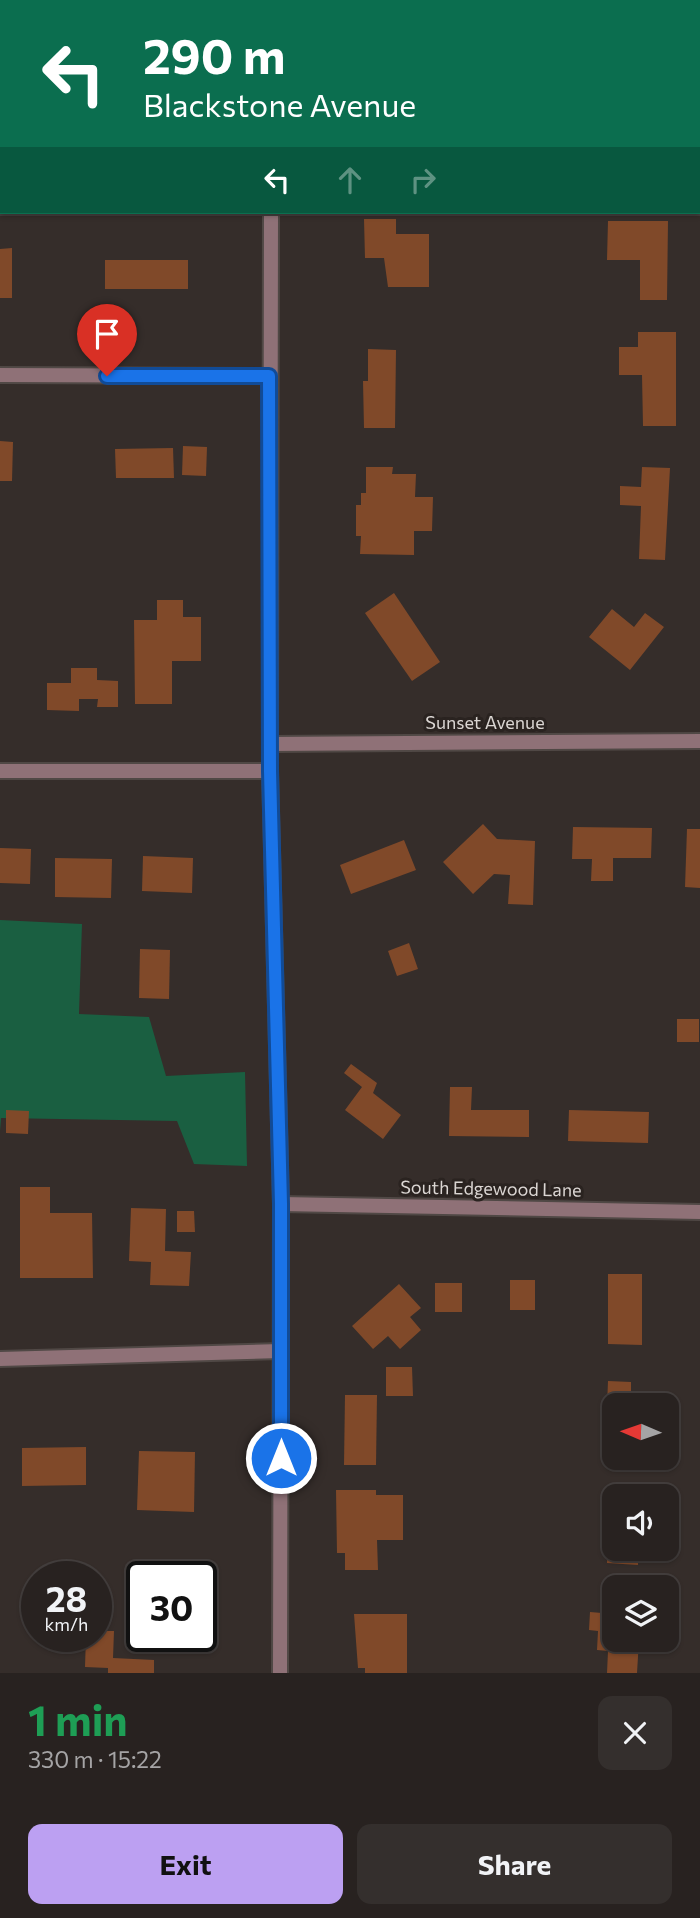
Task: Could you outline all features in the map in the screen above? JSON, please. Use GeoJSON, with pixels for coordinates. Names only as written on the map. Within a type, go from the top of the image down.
{"type":"FeatureCollection","features":[{"type":"Feature","properties":{"kind":"street"},"geometry":{"type":"LineString","coordinates":[[271,214],[270,771],[281,1204],[280,1673]]}},
{"type":"Feature","properties":{"kind":"street"},"geometry":{"type":"LineString","coordinates":[[0,375],[269,376]]}},
{"type":"Feature","properties":{"kind":"street","name":"Sunset Avenue"},"geometry":{"type":"LineString","coordinates":[[270,744],[700,741]]}},
{"type":"Feature","properties":{"kind":"street"},"geometry":{"type":"LineString","coordinates":[[0,771],[270,771]]}},
{"type":"Feature","properties":{"kind":"street","name":"South Edgewood Lane"},"geometry":{"type":"LineString","coordinates":[[281,1204],[700,1212]]}},
{"type":"Feature","properties":{"kind":"street"},"geometry":{"type":"LineString","coordinates":[[0,1359],[281,1351]]}},
{"type":"Feature","properties":{"kind":"green space"},"geometry":{"type":"Polygon","coordinates":[[[0,920],[82,924],[79,1014],[149,1017],[166,1076],[245,1072],[247,1166],[194,1164],[177,1121],[1,1118],[0,1131],[0,920]]]}},
{"type":"Feature","properties":{"kind":"building"},"geometry":{"type":"Polygon","coordinates":[[[364,219],[396,219],[396,234],[429,234],[429,287],[388,287],[384,258],[365,258],[364,219]]]}},
{"type":"Feature","properties":{"kind":"building"},"geometry":{"type":"Polygon","coordinates":[[[608,221],[668,221],[667,300],[640,300],[640,260],[607,260],[608,221]]]}},
{"type":"Feature","properties":{"kind":"building"},"geometry":{"type":"Polygon","coordinates":[[[12,248],[12,298],[0,298],[0,249],[12,248]]]}},
{"type":"Feature","properties":{"kind":"building"},"geometry":{"type":"Polygon","coordinates":[[[105,260],[188,260],[188,289],[105,289],[105,260]]]}},
{"type":"Feature","properties":{"kind":"building"},"geometry":{"type":"Polygon","coordinates":[[[638,332],[676,332],[676,426],[643,426],[642,375],[619,375],[619,347],[638,347],[638,332]]]}},
{"type":"Feature","properties":{"kind":"building"},"geometry":{"type":"Polygon","coordinates":[[[368,349],[396,350],[395,428],[364,428],[363,381],[368,381],[368,349]]]}},
{"type":"Feature","properties":{"kind":"building"},"geometry":{"type":"Polygon","coordinates":[[[0,441],[13,442],[12,481],[0,481],[0,441]]]}},
{"type":"Feature","properties":{"kind":"building"},"geometry":{"type":"Polygon","coordinates":[[[183,446],[207,447],[206,476],[182,475],[183,446]]]}},
{"type":"Feature","properties":{"kind":"building"},"geometry":{"type":"Polygon","coordinates":[[[173,448],[174,478],[116,478],[115,449],[173,448]]]}},
{"type":"Feature","properties":{"kind":"building"},"geometry":{"type":"Polygon","coordinates":[[[366,467],[393,467],[392,474],[416,474],[415,497],[433,497],[432,531],[414,531],[414,555],[360,554],[361,536],[356,536],[356,505],[361,505],[361,493],[366,493],[366,467]]]}},
{"type":"Feature","properties":{"kind":"building"},"geometry":{"type":"Polygon","coordinates":[[[642,467],[670,468],[665,560],[639,559],[641,506],[620,505],[620,486],[641,487],[642,467]]]}},
{"type":"Feature","properties":{"kind":"building"},"geometry":{"type":"Polygon","coordinates":[[[394,593],[440,662],[412,681],[365,613],[394,593]]]}},
{"type":"Feature","properties":{"kind":"building"},"geometry":{"type":"Polygon","coordinates":[[[157,600],[183,600],[183,617],[201,617],[201,661],[172,661],[172,704],[135,704],[134,620],[157,620],[157,600]]]}},
{"type":"Feature","properties":{"kind":"building"},"geometry":{"type":"Polygon","coordinates":[[[612,609],[634,627],[645,613],[664,627],[630,670],[589,637],[612,609]]]}},
{"type":"Feature","properties":{"kind":"building"},"geometry":{"type":"Polygon","coordinates":[[[71,668],[97,668],[97,680],[118,681],[118,707],[97,707],[98,699],[79,699],[79,711],[47,710],[47,683],[71,683],[71,668]]]}},
{"type":"Feature","properties":{"kind":"building"},"geometry":{"type":"Polygon","coordinates":[[[483,824],[497,839],[535,841],[533,905],[508,904],[510,875],[494,874],[473,894],[443,862],[483,824]]]}},
{"type":"Feature","properties":{"kind":"building"},"geometry":{"type":"Polygon","coordinates":[[[573,827],[652,828],[651,858],[613,858],[613,881],[591,881],[592,859],[572,859],[573,827]]]}},
{"type":"Feature","properties":{"kind":"building"},"geometry":{"type":"Polygon","coordinates":[[[687,829],[700,829],[700,888],[685,887],[687,829]]]}},
{"type":"Feature","properties":{"kind":"building"},"geometry":{"type":"Polygon","coordinates":[[[404,840],[416,870],[351,894],[340,865],[404,840]]]}},
{"type":"Feature","properties":{"kind":"building"},"geometry":{"type":"Polygon","coordinates":[[[0,848],[31,849],[30,884],[0,883],[0,848]]]}},
{"type":"Feature","properties":{"kind":"building"},"geometry":{"type":"Polygon","coordinates":[[[143,856],[193,858],[192,893],[142,891],[143,856]]]}},
{"type":"Feature","properties":{"kind":"building"},"geometry":{"type":"Polygon","coordinates":[[[55,858],[112,859],[111,898],[55,897],[55,858]]]}},
{"type":"Feature","properties":{"kind":"building"},"geometry":{"type":"Polygon","coordinates":[[[409,943],[418,969],[397,976],[388,951],[409,943]]]}},
{"type":"Feature","properties":{"kind":"building"},"geometry":{"type":"Polygon","coordinates":[[[140,949],[170,950],[169,999],[139,998],[140,949]]]}},
{"type":"Feature","properties":{"kind":"building"},"geometry":{"type":"Polygon","coordinates":[[[677,1019],[699,1019],[699,1042],[677,1042],[677,1019]]]}},
{"type":"Feature","properties":{"kind":"building"},"geometry":{"type":"Polygon","coordinates":[[[351,1064],[377,1083],[373,1093],[401,1115],[383,1139],[345,1110],[362,1087],[344,1073],[351,1064]]]}},
{"type":"Feature","properties":{"kind":"building"},"geometry":{"type":"Polygon","coordinates":[[[450,1087],[472,1087],[471,1110],[529,1110],[529,1137],[449,1136],[450,1087]]]}},
{"type":"Feature","properties":{"kind":"building"},"geometry":{"type":"Polygon","coordinates":[[[6,1110],[29,1111],[28,1134],[6,1133],[6,1110]]]}},
{"type":"Feature","properties":{"kind":"building"},"geometry":{"type":"Polygon","coordinates":[[[569,1110],[649,1112],[648,1143],[568,1141],[569,1110]]]}},
{"type":"Feature","properties":{"kind":"building"},"geometry":{"type":"Polygon","coordinates":[[[20,1187],[50,1187],[50,1213],[92,1213],[93,1278],[20,1278],[20,1187]]]}},
{"type":"Feature","properties":{"kind":"building"},"geometry":{"type":"Polygon","coordinates":[[[131,1208],[166,1209],[165,1251],[191,1252],[189,1286],[150,1285],[151,1262],[129,1261],[131,1208]]]}},
{"type":"Feature","properties":{"kind":"building"},"geometry":{"type":"Polygon","coordinates":[[[177,1211],[194,1211],[195,1232],[177,1232],[177,1211]]]}},
{"type":"Feature","properties":{"kind":"building"},"geometry":{"type":"Polygon","coordinates":[[[608,1274],[642,1274],[642,1345],[608,1344],[608,1274]]]}},
{"type":"Feature","properties":{"kind":"building"},"geometry":{"type":"Polygon","coordinates":[[[510,1280],[535,1280],[535,1310],[510,1310],[510,1280]]]}},
{"type":"Feature","properties":{"kind":"building"},"geometry":{"type":"Polygon","coordinates":[[[435,1283],[462,1283],[462,1312],[435,1312],[435,1283]]]}},
{"type":"Feature","properties":{"kind":"building"},"geometry":{"type":"Polygon","coordinates":[[[399,1284],[421,1308],[410,1317],[421,1330],[400,1349],[388,1336],[373,1349],[352,1326],[399,1284]]]}},
{"type":"Feature","properties":{"kind":"building"},"geometry":{"type":"Polygon","coordinates":[[[386,1367],[412,1367],[413,1396],[386,1396],[386,1367]]]}},
{"type":"Feature","properties":{"kind":"building"},"geometry":{"type":"Polygon","coordinates":[[[608,1381],[631,1382],[631,1393],[608,1393],[608,1381]]]}},
{"type":"Feature","properties":{"kind":"building"},"geometry":{"type":"Polygon","coordinates":[[[345,1395],[377,1395],[376,1465],[344,1465],[345,1395]]]}},
{"type":"Feature","properties":{"kind":"building"},"geometry":{"type":"Polygon","coordinates":[[[86,1447],[86,1485],[22,1486],[22,1448],[86,1447]]]}},
{"type":"Feature","properties":{"kind":"building"},"geometry":{"type":"Polygon","coordinates":[[[139,1451],[195,1452],[194,1512],[137,1510],[139,1451]]]}},
{"type":"Feature","properties":{"kind":"building"},"geometry":{"type":"Polygon","coordinates":[[[336,1490],[376,1490],[376,1495],[403,1495],[403,1540],[377,1540],[378,1570],[345,1570],[345,1553],[337,1553],[336,1490]]]}},
{"type":"Feature","properties":{"kind":"building"},"geometry":{"type":"Polygon","coordinates":[[[638,1561],[638,1565],[607,1563],[638,1561]]]}},
{"type":"Feature","properties":{"kind":"building"},"geometry":{"type":"Polygon","coordinates":[[[590,1612],[602,1613],[602,1650],[597,1650],[598,1631],[589,1630],[590,1612]]]}},
{"type":"Feature","properties":{"kind":"building"},"geometry":{"type":"Polygon","coordinates":[[[354,1614],[407,1614],[407,1673],[365,1673],[365,1668],[358,1668],[354,1614]]]}},
{"type":"Feature","properties":{"kind":"building"},"geometry":{"type":"Polygon","coordinates":[[[112,1631],[113,1658],[154,1660],[154,1673],[108,1673],[108,1668],[85,1667],[85,1652],[112,1652],[112,1631]]]}},
{"type":"Feature","properties":{"kind":"building"},"geometry":{"type":"Polygon","coordinates":[[[608,1652],[638,1652],[637,1673],[607,1673],[608,1652]]]}},
{"type":"Feature","properties":{"kind":"route"},"geometry":{"type":"LineString","coordinates":[[107,376],[269,376],[270,771],[281,1204],[281,1458]]}}]}
